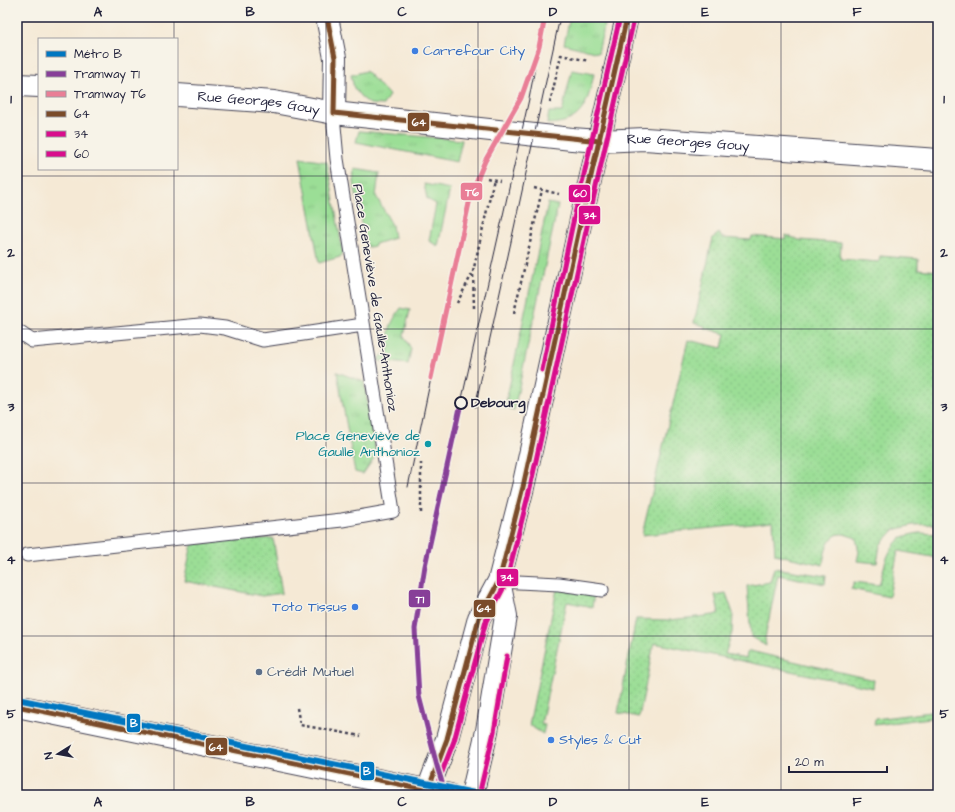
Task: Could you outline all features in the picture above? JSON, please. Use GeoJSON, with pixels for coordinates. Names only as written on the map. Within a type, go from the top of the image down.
{"type":"FeatureCollection","features":[{"type":"Feature","properties":{"kind":"street"},"geometry":{"type":"LineString","coordinates":[[327,17],[335,58],[334,113]]}},
{"type":"Feature","properties":{"kind":"street"},"geometry":{"type":"LineString","coordinates":[[427,793],[447,739],[479,618],[499,581],[523,487],[580,222],[627,17]]}},
{"type":"Feature","properties":{"kind":"street"},"geometry":{"type":"LineString","coordinates":[[17,85],[38,86]]}},
{"type":"Feature","properties":{"kind":"street","name":"Rue Georges Gouy"},"geometry":{"type":"LineString","coordinates":[[178,95],[274,102],[334,113],[572,139],[645,140],[938,160]]}},
{"type":"Feature","properties":{"kind":"street"},"geometry":{"type":"LineString","coordinates":[[472,795],[487,731],[506,616],[499,581]]}},
{"type":"Feature","properties":{"kind":"street"},"geometry":{"type":"LineString","coordinates":[[17,706],[427,793],[450,795]]}},
{"type":"Feature","properties":{"kind":"lane","name":"Place Geneviève de Gaulle-Anthonioz"},"geometry":{"type":"LineString","coordinates":[[27,554],[342,520],[393,511],[337,159],[334,113]]}},
{"type":"Feature","properties":{"kind":"lane"},"geometry":{"type":"LineString","coordinates":[[17,331],[32,341],[200,325],[225,328],[263,340],[363,325]]}},
{"type":"Feature","properties":{"kind":"lane"},"geometry":{"type":"LineString","coordinates":[[499,581],[559,584],[602,590]]}},
{"type":"Feature","properties":{"kind":"path"},"geometry":{"type":"LineString","coordinates":[[550,103],[561,56],[595,62]]}},
{"type":"Feature","properties":{"kind":"path"},"geometry":{"type":"LineString","coordinates":[[487,178],[500,181]]}},
{"type":"Feature","properties":{"kind":"path"},"geometry":{"type":"LineString","coordinates":[[474,308],[473,272],[494,179]]}},
{"type":"Feature","properties":{"kind":"path"},"geometry":{"type":"LineString","coordinates":[[534,188],[563,195]]}},
{"type":"Feature","properties":{"kind":"path"},"geometry":{"type":"LineString","coordinates":[[514,312],[542,190]]}},
{"type":"Feature","properties":{"kind":"path"},"geometry":{"type":"LineString","coordinates":[[457,303],[473,272]]}},
{"type":"Feature","properties":{"kind":"path"},"geometry":{"type":"LineString","coordinates":[[421,463],[421,513]]}},
{"type":"Feature","properties":{"kind":"path"},"geometry":{"type":"LineString","coordinates":[[298,708],[300,725],[361,736]]}},
{"type":"Feature","properties":{"kind":"green space"},"geometry":{"type":"Polygon","coordinates":[[[570,17],[606,17],[598,53],[564,44],[570,17]]]}},
{"type":"Feature","properties":{"kind":"green space"},"geometry":{"type":"Polygon","coordinates":[[[572,70],[594,74],[586,103],[576,116],[569,120],[547,124],[549,112],[562,112],[572,70]]]}},
{"type":"Feature","properties":{"kind":"green space"},"geometry":{"type":"Polygon","coordinates":[[[366,71],[389,95],[383,105],[370,104],[361,97],[354,88],[351,75],[366,71]]]}},
{"type":"Feature","properties":{"kind":"green space"},"geometry":{"type":"Polygon","coordinates":[[[359,131],[462,140],[457,162],[356,142],[359,131]]]}},
{"type":"Feature","properties":{"kind":"green space"},"geometry":{"type":"Polygon","coordinates":[[[300,158],[327,162],[343,253],[340,257],[319,263],[300,158]]]}},
{"type":"Feature","properties":{"kind":"green space"},"geometry":{"type":"Polygon","coordinates":[[[355,169],[379,173],[376,196],[392,225],[394,238],[375,244],[375,246],[368,247],[364,240],[354,182],[355,169]]]}},
{"type":"Feature","properties":{"kind":"green space"},"geometry":{"type":"Polygon","coordinates":[[[424,184],[450,189],[438,246],[429,241],[436,204],[427,199],[424,184]]]}},
{"type":"Feature","properties":{"kind":"green space"},"geometry":{"type":"Polygon","coordinates":[[[548,203],[558,205],[514,410],[505,407],[548,203]]]}},
{"type":"Feature","properties":{"kind":"green space"},"geometry":{"type":"Polygon","coordinates":[[[719,233],[722,238],[751,240],[752,236],[786,239],[786,235],[799,240],[841,243],[840,259],[879,262],[880,256],[918,259],[918,269],[938,271],[938,524],[913,525],[894,530],[880,545],[877,563],[857,561],[859,552],[856,538],[844,534],[834,536],[831,540],[824,555],[823,565],[775,554],[773,522],[642,535],[688,340],[722,348],[725,334],[694,323],[713,238],[719,233]]]}},
{"type":"Feature","properties":{"kind":"green space"},"geometry":{"type":"Polygon","coordinates":[[[401,308],[410,310],[404,336],[411,349],[408,364],[379,361],[379,358],[388,351],[390,328],[401,308]]]}},
{"type":"Feature","properties":{"kind":"green space"},"geometry":{"type":"Polygon","coordinates":[[[337,372],[364,382],[376,455],[363,474],[355,472],[337,372]]]}},
{"type":"Feature","properties":{"kind":"green space"},"geometry":{"type":"Polygon","coordinates":[[[919,533],[938,534],[938,558],[898,551],[889,597],[851,589],[854,582],[879,585],[887,558],[893,546],[903,537],[919,533]]]}},
{"type":"Feature","properties":{"kind":"green space"},"geometry":{"type":"Polygon","coordinates":[[[273,538],[282,593],[262,596],[184,581],[192,544],[273,538]]]}},
{"type":"Feature","properties":{"kind":"green space"},"geometry":{"type":"Polygon","coordinates":[[[774,568],[826,576],[825,584],[778,575],[765,638],[766,646],[751,637],[747,586],[770,582],[774,568]]]}},
{"type":"Feature","properties":{"kind":"green space"},"geometry":{"type":"Polygon","coordinates":[[[557,589],[594,595],[592,607],[567,602],[541,724],[545,725],[543,734],[529,725],[557,589]]]}},
{"type":"Feature","properties":{"kind":"green space"},"geometry":{"type":"Polygon","coordinates":[[[726,593],[733,613],[732,633],[725,654],[746,658],[747,653],[750,651],[874,680],[873,688],[654,643],[639,717],[618,713],[636,619],[670,620],[714,615],[719,613],[715,595],[726,593]]]}},
{"type":"Feature","properties":{"kind":"green space"},"geometry":{"type":"Polygon","coordinates":[[[938,711],[938,717],[874,725],[875,719],[938,711]]]}},
{"type":"Feature","properties":{"kind":"tram line","name":"T6"},"geometry":{"type":"LineString","coordinates":[[431,378],[471,194],[485,161],[521,98],[539,47],[545,17]]}},
{"type":"Feature","properties":{"kind":"tram line"},"geometry":{"type":"LineString","coordinates":[[475,407],[560,17]]}},
{"type":"Feature","properties":{"kind":"tram line"},"geometry":{"type":"LineString","coordinates":[[461,403],[529,99],[539,47]]}},
{"type":"Feature","properties":{"kind":"tram line"},"geometry":{"type":"LineString","coordinates":[[408,487],[431,378]]}},
{"type":"Feature","properties":{"kind":"tram line","name":"T1"},"geometry":{"type":"LineString","coordinates":[[446,795],[419,696],[415,629],[425,566],[461,403]]}},
{"type":"Feature","properties":{"kind":"metro line","name":"B"},"geometry":{"type":"LineString","coordinates":[[17,699],[484,795]]}},
{"type":"Feature","properties":{"kind":"transit line","name":"64"},"geometry":{"type":"LineString","coordinates":[[327,17],[335,58],[334,113],[600,141]]}},
{"type":"Feature","properties":{"kind":"transit line","name":"60"},"geometry":{"type":"LineString","coordinates":[[542,370],[572,227],[620,17]]}},
{"type":"Feature","properties":{"kind":"transit line","name":"64"},"geometry":{"type":"LineString","coordinates":[[17,706],[428,790],[447,739],[479,618],[499,581],[523,487],[627,17]]}},
{"type":"Feature","properties":{"kind":"transit line","name":"34"},"geometry":{"type":"LineString","coordinates":[[433,795],[454,741],[486,621],[506,583],[530,488],[634,19]]}},
{"type":"Feature","properties":{"kind":"transit line","name":"34"},"geometry":{"type":"LineString","coordinates":[[479,795],[494,732],[507,656]]}},
{"type":"Feature","properties":{"kind":"place","name":"Carrefour City"},"geometry":{"type":"Point","coordinates":[415,51]}},
{"type":"Feature","properties":{"kind":"place","name":"Debourg"},"geometry":{"type":"Point","coordinates":[461,403]}},
{"type":"Feature","properties":{"kind":"place","name":"Place Geneviève de Gaulle Anthonioz"},"geometry":{"type":"Point","coordinates":[428,444]}},
{"type":"Feature","properties":{"kind":"place","name":"Toto Tissus"},"geometry":{"type":"Point","coordinates":[355,607]}},
{"type":"Feature","properties":{"kind":"place","name":"Crédit Mutuel"},"geometry":{"type":"Point","coordinates":[259,672]}},
{"type":"Feature","properties":{"kind":"place","name":"Styles & Cut"},"geometry":{"type":"Point","coordinates":[551,740]}}]}
